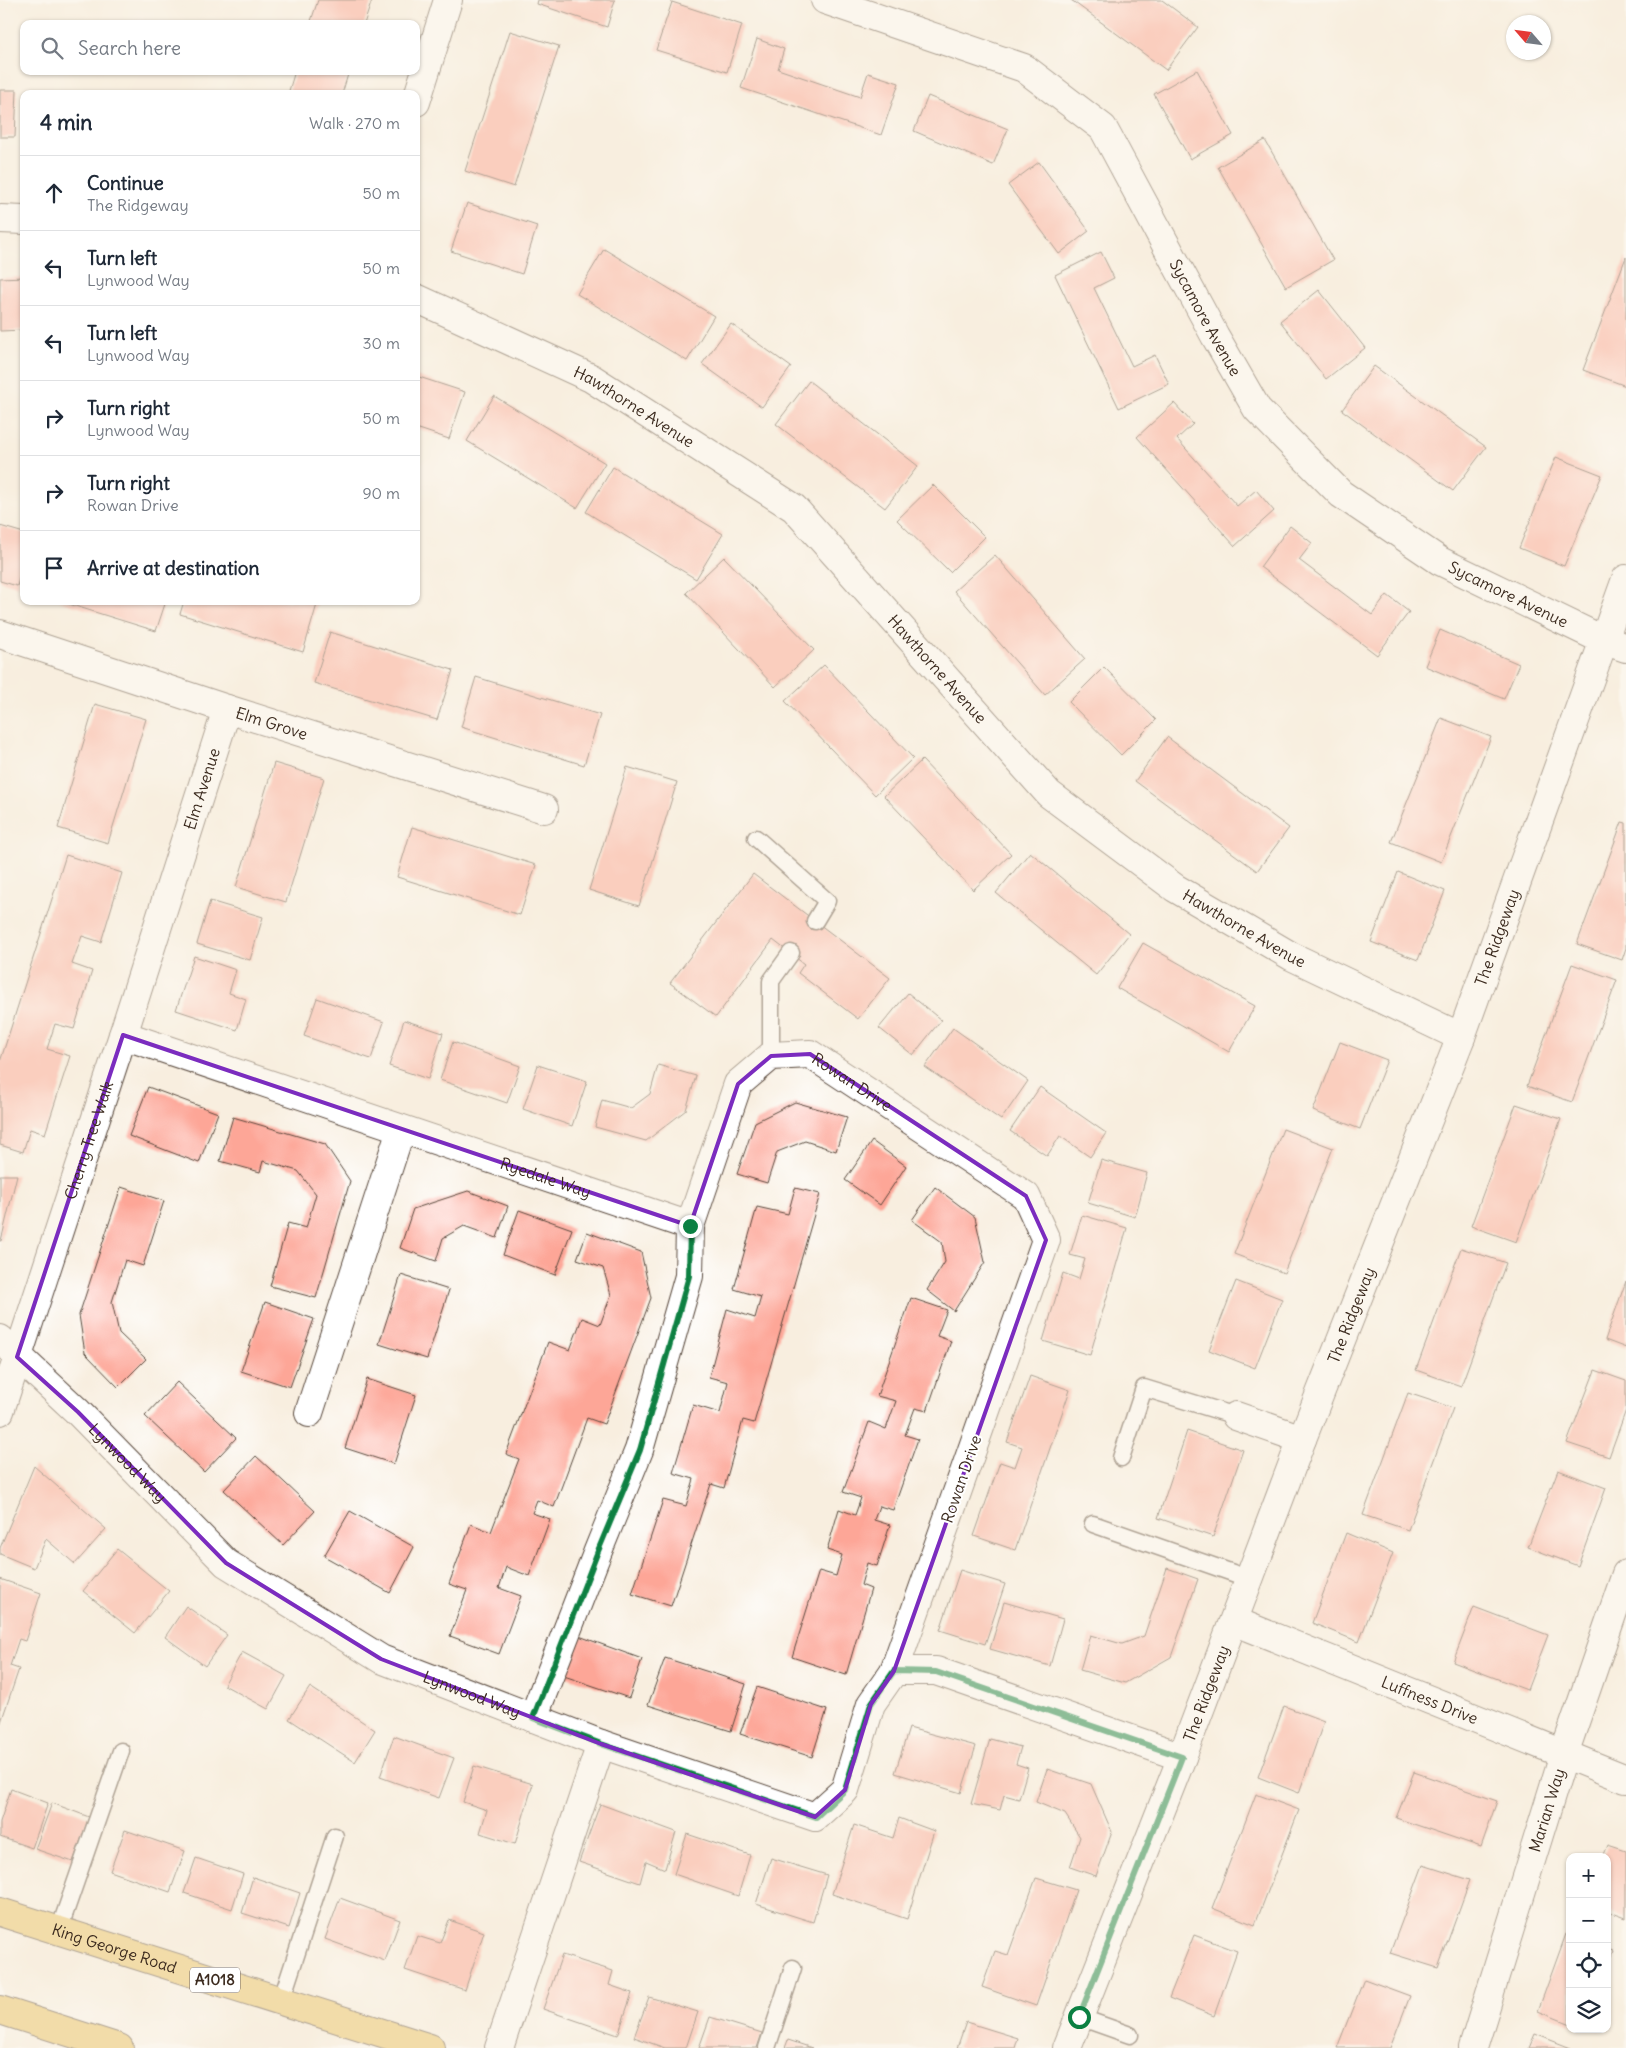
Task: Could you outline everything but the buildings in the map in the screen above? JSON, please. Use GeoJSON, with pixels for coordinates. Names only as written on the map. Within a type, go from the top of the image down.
{"type":"FeatureCollection","features":[{"type":"Feature","properties":{"kind":"highway","name":"King George Road"},"geometry":{"type":"LineString","coordinates":[[0,1912],[430,2048]]}},
{"type":"Feature","properties":{"kind":"highway"},"geometry":{"type":"LineString","coordinates":[[0,2010],[119,2048]]}},
{"type":"Feature","properties":{"kind":"street"},"geometry":{"type":"LineString","coordinates":[[420,90],[448,0]]}},
{"type":"Feature","properties":{"kind":"street","name":"Sycamore Avenue"},"geometry":{"type":"LineString","coordinates":[[825,0],[1024,68],[1103,128],[1215,336],[1257,409],[1341,494],[1440,561],[1614,644]]}},
{"type":"Feature","properties":{"kind":"street"},"geometry":{"type":"LineString","coordinates":[[0,219],[20,220]]}},
{"type":"Feature","properties":{"kind":"street","name":"Hawthorne Avenue"},"geometry":{"type":"LineString","coordinates":[[420,300],[591,378],[794,508],[1049,794],[1175,888],[1291,956],[1461,1037]]}},
{"type":"Feature","properties":{"kind":"street","name":"The Ridgeway"},"geometry":{"type":"LineString","coordinates":[[1067,2048],[1182,1757],[1302,1439],[1614,644],[1626,579]]}},
{"type":"Feature","properties":{"kind":"street","name":"Elm Grove"},"geometry":{"type":"LineString","coordinates":[[0,634],[544,810]]}},
{"type":"Feature","properties":{"kind":"street","name":"Elm Avenue"},"geometry":{"type":"LineString","coordinates":[[175,869],[227,709]]}},
{"type":"Feature","properties":{"kind":"street","name":"Cherry Tree Walk"},"geometry":{"type":"LineString","coordinates":[[0,1411],[9,1348],[124,1035],[175,869]]}},
{"type":"Feature","properties":{"kind":"street","name":"Ryedale Way"},"geometry":{"type":"LineString","coordinates":[[124,1035],[690,1226]]}},
{"type":"Feature","properties":{"kind":"street","name":"Rowan Drive"},"geometry":{"type":"LineString","coordinates":[[771,1056],[810,1054],[1026,1196],[1046,1240],[894,1671]]}},
{"type":"Feature","properties":{"kind":"street"},"geometry":{"type":"LineString","coordinates":[[533,1718],[598,1551],[640,1450],[689,1276],[690,1226],[738,1084],[771,1056]]}},
{"type":"Feature","properties":{"kind":"street"},"geometry":{"type":"LineString","coordinates":[[309,1412],[402,1129]]}},
{"type":"Feature","properties":{"kind":"street","name":"Lynwood Way"},"geometry":{"type":"LineString","coordinates":[[9,1348],[78,1412],[226,1563],[381,1659],[601,1744],[816,1817],[845,1790],[871,1704],[894,1671]]}},
{"type":"Feature","properties":{"kind":"street"},"geometry":{"type":"LineString","coordinates":[[1236,1416],[1302,1439]]}},
{"type":"Feature","properties":{"kind":"street","name":"Marian Way"},"geometry":{"type":"LineString","coordinates":[[1473,2048],[1564,1754],[1626,1574]]}},
{"type":"Feature","properties":{"kind":"street","name":"Luffness Drive"},"geometry":{"type":"LineString","coordinates":[[1234,1621],[1626,1779]]}},
{"type":"Feature","properties":{"kind":"street"},"geometry":{"type":"LineString","coordinates":[[894,1671],[936,1672],[1182,1757]]}},
{"type":"Feature","properties":{"kind":"street"},"geometry":{"type":"LineString","coordinates":[[499,2048],[601,1744]]}},
{"type":"Feature","properties":{"kind":"lane"},"geometry":{"type":"LineString","coordinates":[[756,838],[827,901],[814,920]]}},
{"type":"Feature","properties":{"kind":"lane"},"geometry":{"type":"LineString","coordinates":[[771,1056],[771,981],[791,954]]}},
{"type":"Feature","properties":{"kind":"lane"},"geometry":{"type":"LineString","coordinates":[[1121,1458],[1144,1388],[1236,1416]]}},
{"type":"Feature","properties":{"kind":"lane"},"geometry":{"type":"LineString","coordinates":[[1093,1524],[1250,1579]]}},
{"type":"Feature","properties":{"kind":"lane"},"geometry":{"type":"LineString","coordinates":[[59,1930],[121,1751]]}},
{"type":"Feature","properties":{"kind":"lane"},"geometry":{"type":"LineString","coordinates":[[281,2001],[335,1836]]}},
{"type":"Feature","properties":{"kind":"lane"},"geometry":{"type":"LineString","coordinates":[[767,2048],[793,1968]]}},
{"type":"Feature","properties":{"kind":"lane"},"geometry":{"type":"LineString","coordinates":[[1079,2017],[1130,2036]]}},
{"type":"Feature","properties":{"kind":"highlighted area"},"geometry":{"type":"Polygon","coordinates":[[[123,1035],[690,1226],[738,1084],[771,1056],[810,1054],[1026,1196],[1046,1240],[894,1671],[871,1704],[845,1790],[815,1817],[601,1744],[381,1659],[226,1563],[78,1412],[17,1357],[123,1035]]]}},
{"type":"Feature","properties":{"kind":"route"},"geometry":{"type":"LineString","coordinates":[[690,1226],[689,1276],[640,1450],[598,1551],[533,1718],[601,1744],[816,1817],[845,1790],[871,1704],[894,1671],[936,1672],[1182,1757],[1079,2017]]}}]}
